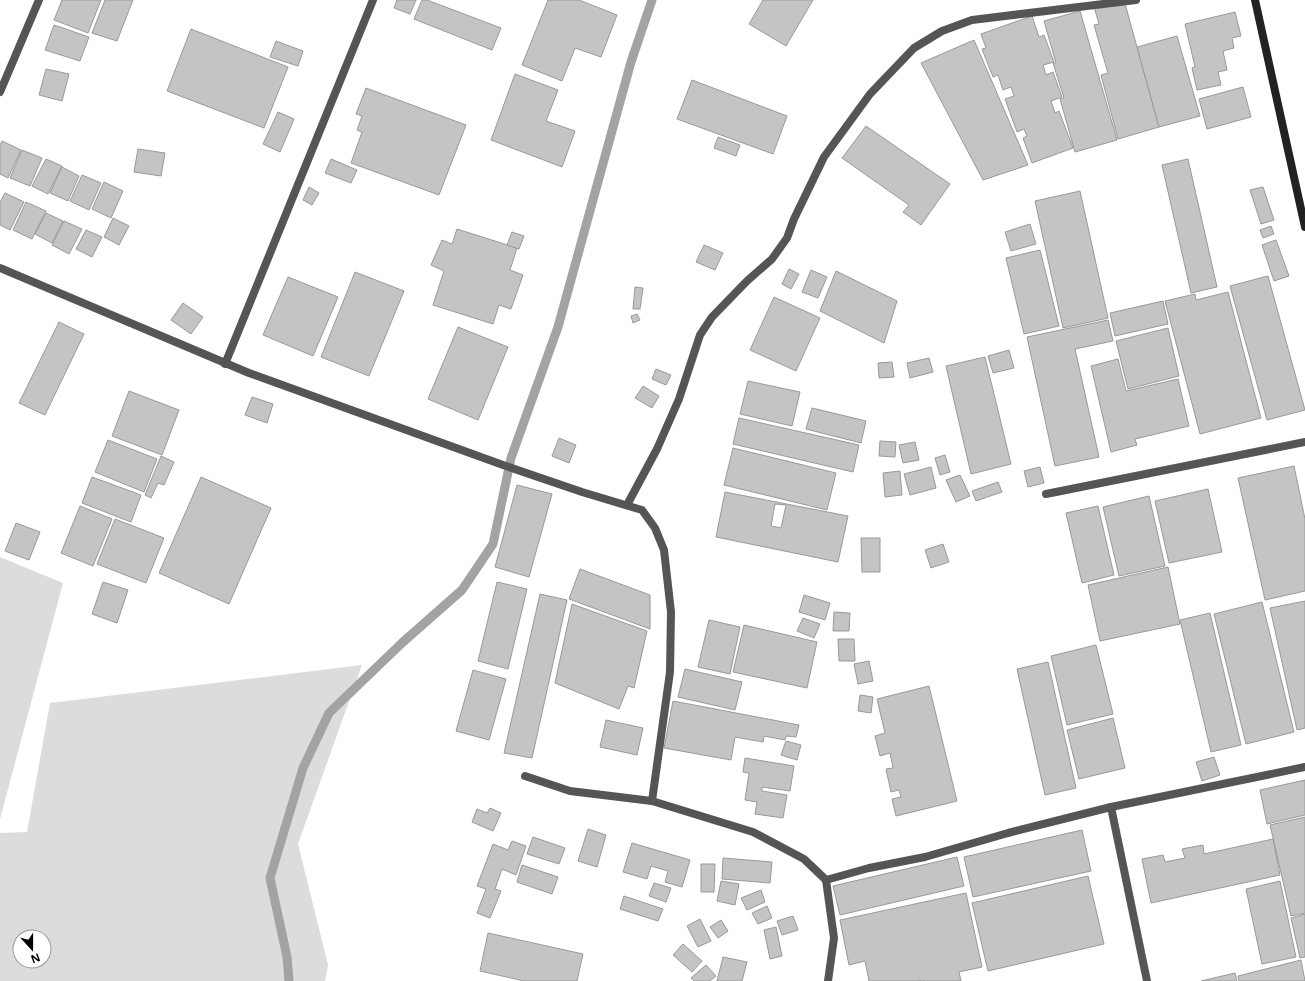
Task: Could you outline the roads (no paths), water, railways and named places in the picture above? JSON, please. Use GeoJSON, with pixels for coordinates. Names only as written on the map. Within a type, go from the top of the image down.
{"type":"FeatureCollection","features":[{"type":"Feature","properties":{"kind":"street"},"geometry":{"type":"LineString","coordinates":[[0,92],[39,0]]}},
{"type":"Feature","properties":{"kind":"street"},"geometry":{"type":"LineString","coordinates":[[225,364],[373,0]]}},
{"type":"Feature","properties":{"kind":"street"},"geometry":{"type":"LineString","coordinates":[[627,505],[657,448],[679,399],[700,335],[712,317],[772,259],[787,238],[794,219],[824,157],[870,94],[914,48],[942,31],[972,20],[1136,0]]}},
{"type":"Feature","properties":{"kind":"street"},"geometry":{"type":"LineString","coordinates":[[1255,0],[1305,226]]}},
{"type":"Feature","properties":{"kind":"street"},"geometry":{"type":"LineString","coordinates":[[0,268],[225,364],[503,465],[582,492],[642,510],[655,528],[664,550],[671,612],[670,672],[652,801]]}},
{"type":"Feature","properties":{"kind":"street"},"geometry":{"type":"LineString","coordinates":[[1046,494],[1305,442]]}},
{"type":"Feature","properties":{"kind":"street"},"geometry":{"type":"LineString","coordinates":[[826,880],[869,868],[925,856],[1111,807],[1305,767]]}},
{"type":"Feature","properties":{"kind":"street"},"geometry":{"type":"LineString","coordinates":[[525,776],[570,791],[652,801],[753,832],[804,859],[826,880],[834,938],[828,981]]}},
{"type":"Feature","properties":{"kind":"street"},"geometry":{"type":"LineString","coordinates":[[1111,807],[1147,981]]}},
{"type":"Feature","properties":{"kind":"waterway"},"geometry":{"type":"LineString","coordinates":[[289,981],[287,957],[270,878],[303,768],[329,713],[403,642],[462,590],[493,544],[511,458],[558,327],[631,62],[652,0]]}}]}
